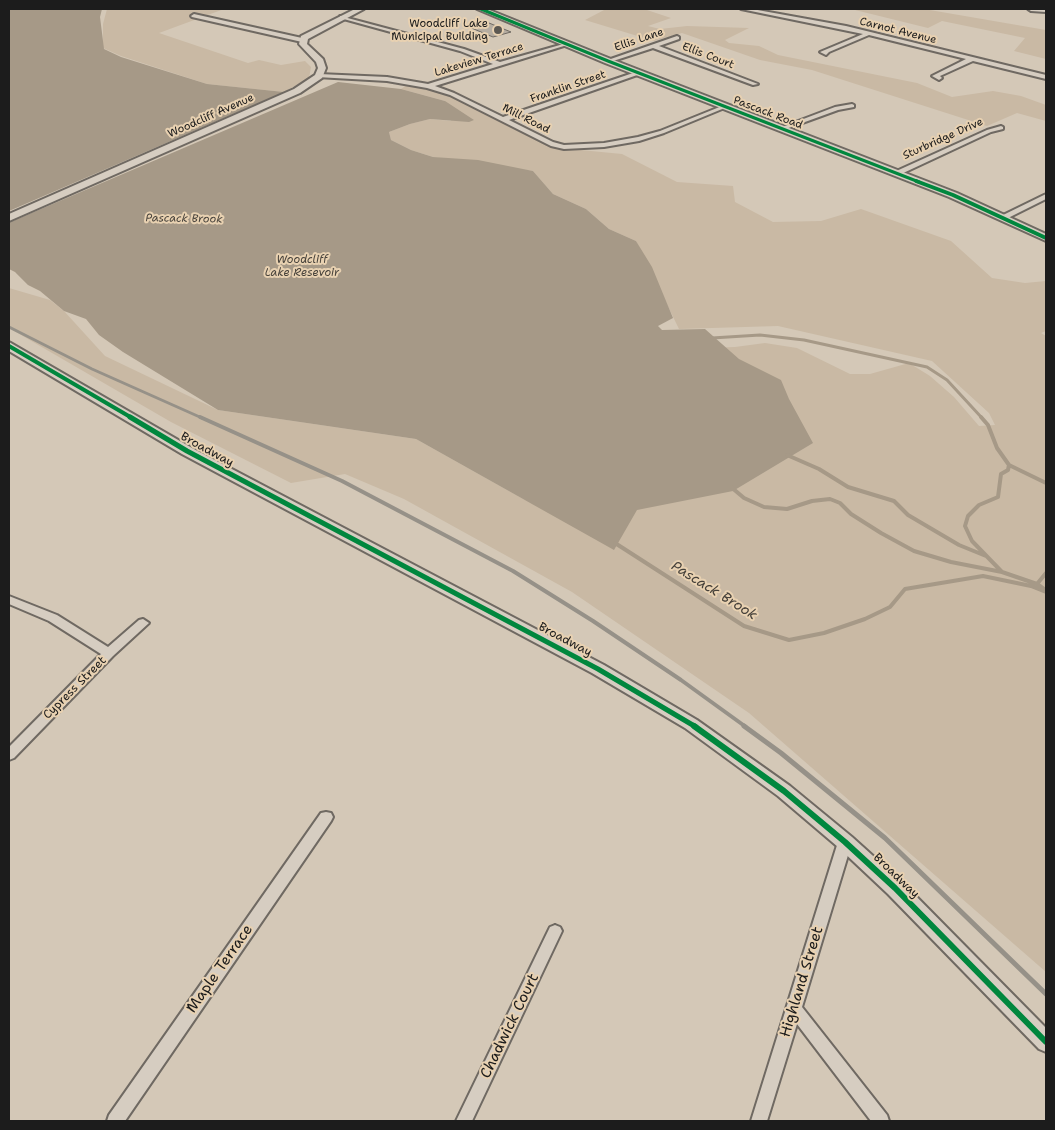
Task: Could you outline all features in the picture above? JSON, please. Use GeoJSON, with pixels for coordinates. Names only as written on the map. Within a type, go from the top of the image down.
{"type":"FeatureCollection","features":[{"type":"Feature","properties":{"kind":"street"},"geometry":{"type":"LineString","coordinates":[[302,40],[314,31],[360,9]]}},
{"type":"Feature","properties":{"kind":"street","name":"Pascack Road"},"geometry":{"type":"LineString","coordinates":[[481,9],[724,107],[954,195],[1046,238]]}},
{"type":"Feature","properties":{"kind":"street","name":"Carnot Avenue"},"geometry":{"type":"LineString","coordinates":[[744,9],[867,34],[1046,77]]}},
{"type":"Feature","properties":{"kind":"street"},"geometry":{"type":"LineString","coordinates":[[1031,9],[1046,10]]}},
{"type":"Feature","properties":{"kind":"street"},"geometry":{"type":"LineString","coordinates":[[194,16],[302,40],[322,64],[321,72],[318,76]]}},
{"type":"Feature","properties":{"kind":"street"},"geometry":{"type":"LineString","coordinates":[[342,18],[462,50],[499,64]]}},
{"type":"Feature","properties":{"kind":"street"},"geometry":{"type":"LineString","coordinates":[[826,53],[823,52],[867,34]]}},
{"type":"Feature","properties":{"kind":"street","name":"Ellis Lane"},"geometry":{"type":"LineString","coordinates":[[608,61],[677,38]]}},
{"type":"Feature","properties":{"kind":"street","name":"Lakeview Terrace"},"geometry":{"type":"LineString","coordinates":[[428,86],[565,44]]}},
{"type":"Feature","properties":{"kind":"street","name":"Ellis Court"},"geometry":{"type":"LineString","coordinates":[[654,46],[755,84]]}},
{"type":"Feature","properties":{"kind":"street"},"geometry":{"type":"LineString","coordinates":[[939,78],[935,76],[972,59]]}},
{"type":"Feature","properties":{"kind":"street","name":"Franklin Street"},"geometry":{"type":"LineString","coordinates":[[505,119],[638,73]]}},
{"type":"Feature","properties":{"kind":"street","name":"Mill Road"},"geometry":{"type":"LineString","coordinates":[[318,76],[387,79],[428,86],[452,94],[552,144],[571,147],[621,143],[651,136],[724,107]]}},
{"type":"Feature","properties":{"kind":"street","name":"Woodcliff Avenue"},"geometry":{"type":"LineString","coordinates":[[9,218],[297,91],[318,76]]}},
{"type":"Feature","properties":{"kind":"street"},"geometry":{"type":"LineString","coordinates":[[781,129],[837,108],[852,106]]}},
{"type":"Feature","properties":{"kind":"street","name":"Sturbridge Drive"},"geometry":{"type":"LineString","coordinates":[[896,173],[989,131],[1001,128]]}},
{"type":"Feature","properties":{"kind":"street"},"geometry":{"type":"LineString","coordinates":[[1003,217],[1046,196]]}},
{"type":"Feature","properties":{"kind":"street","name":"Broadway"},"geometry":{"type":"LineString","coordinates":[[9,346],[187,451],[644,696],[737,756],[784,791],[845,842],[902,895],[1046,1042]]}},
{"type":"Feature","properties":{"kind":"street"},"geometry":{"type":"LineString","coordinates":[[9,600],[53,618],[110,653]]}},
{"type":"Feature","properties":{"kind":"street","name":"Cypress Street"},"geometry":{"type":"LineString","coordinates":[[9,756],[110,653],[143,623]]}},
{"type":"Feature","properties":{"kind":"street","name":"Maple Terrace"},"geometry":{"type":"LineString","coordinates":[[115,1121],[326,817]]}},
{"type":"Feature","properties":{"kind":"street","name":"Highland Street"},"geometry":{"type":"LineString","coordinates":[[760,1121],[845,842]]}},
{"type":"Feature","properties":{"kind":"street","name":"Chadwick Court"},"geometry":{"type":"LineString","coordinates":[[464,1121],[555,931]]}},
{"type":"Feature","properties":{"kind":"street"},"geometry":{"type":"LineString","coordinates":[[794,1009],[881,1121]]}},
{"type":"Feature","properties":{"kind":"shaded area"},"geometry":{"type":"Polygon","coordinates":[[[107,9],[224,9],[159,33],[248,63],[259,60],[281,65],[305,61],[311,67],[309,78],[284,92],[207,84],[121,56],[103,48],[103,24],[107,9]]]}},
{"type":"Feature","properties":{"kind":"shaded area"},"geometry":{"type":"Polygon","coordinates":[[[606,9],[644,9],[671,18],[648,26],[660,29],[687,26],[749,28],[725,40],[729,43],[759,46],[778,55],[917,83],[952,97],[993,91],[1021,96],[1046,105],[1046,121],[1017,113],[987,126],[812,70],[760,60],[682,33],[654,41],[585,20],[606,9]]]}},
{"type":"Feature","properties":{"kind":"shaded area"},"geometry":{"type":"Polygon","coordinates":[[[851,9],[924,9],[1046,30],[1046,59],[1014,51],[1025,38],[942,21],[928,28],[851,9]]]}},
{"type":"Feature","properties":{"kind":"shaded area"},"geometry":{"type":"Polygon","coordinates":[[[410,83],[453,96],[560,148],[622,154],[677,182],[733,186],[735,202],[773,222],[821,221],[861,209],[951,241],[992,278],[1025,283],[1046,281],[1046,331],[1041,333],[1046,336],[1046,972],[749,713],[572,592],[404,499],[345,474],[291,483],[171,422],[9,328],[9,288],[50,300],[64,311],[105,356],[218,410],[416,439],[525,500],[676,349],[735,347],[765,343],[797,348],[850,374],[870,374],[909,363],[930,376],[954,397],[979,426],[995,425],[989,413],[932,361],[778,326],[679,329],[636,241],[609,229],[586,209],[553,194],[533,171],[433,157],[411,150],[391,140],[389,132],[410,124],[430,119],[451,121],[445,101],[401,89],[410,83]]]}},
{"type":"Feature","properties":{"kind":"water"},"geometry":{"type":"Polygon","coordinates":[[[9,9],[102,9],[100,17],[104,49],[121,57],[207,84],[284,92],[9,211],[9,9]]]}},
{"type":"Feature","properties":{"kind":"water","name":"Woodcliff Lake Resevoir"},"geometry":{"type":"Polygon","coordinates":[[[338,82],[401,89],[445,101],[474,120],[469,122],[430,119],[389,132],[391,140],[411,150],[433,157],[478,160],[533,171],[553,194],[586,209],[609,229],[636,241],[652,267],[673,318],[658,326],[662,330],[705,329],[739,359],[781,380],[813,443],[733,491],[637,510],[614,550],[416,439],[218,410],[123,352],[99,335],[86,319],[64,311],[9,269],[9,220],[13,221],[338,82]]]}},
{"type":"Feature","properties":{"kind":"building","name":"Woodcliff Lake Municipal Building"},"geometry":{"type":"Polygon","coordinates":[[[487,22],[511,32],[493,37],[469,27],[487,22]]]}},
{"type":"Feature","properties":{"kind":"waterway","name":"Pascack Brook"},"geometry":{"type":"LineString","coordinates":[[712,338],[760,335],[804,340],[927,367],[947,380],[982,418]]}},
{"type":"Feature","properties":{"kind":"waterway","name":"Pascack Brook"},"geometry":{"type":"LineString","coordinates":[[981,417],[988,425],[997,448],[1009,465]]}},
{"type":"Feature","properties":{"kind":"waterway"},"geometry":{"type":"LineString","coordinates":[[787,455],[819,469],[848,487],[894,501],[908,515],[959,545],[986,556]]}},
{"type":"Feature","properties":{"kind":"waterway"},"geometry":{"type":"LineString","coordinates":[[1002,572],[972,541],[965,526],[968,516],[979,505],[998,497],[1001,474],[1008,470],[1009,465]]}},
{"type":"Feature","properties":{"kind":"waterway","name":"Pascack Brook"},"geometry":{"type":"LineString","coordinates":[[1009,465],[1046,483]]}},
{"type":"Feature","properties":{"kind":"waterway"},"geometry":{"type":"LineString","coordinates":[[731,487],[744,498],[764,507],[787,509],[812,501],[830,499],[840,503],[851,514],[881,533],[914,551],[951,562],[1002,572]]}},
{"type":"Feature","properties":{"kind":"waterway","name":"Pascack Brook"},"geometry":{"type":"LineString","coordinates":[[615,543],[744,626],[789,640],[824,633],[865,619],[890,607],[905,589],[983,576],[1031,586],[1046,592]]}},
{"type":"Feature","properties":{"kind":"waterway"},"geometry":{"type":"LineString","coordinates":[[1002,572],[1037,584]]}},
{"type":"Feature","properties":{"kind":"waterway","name":"Pascack Brook"},"geometry":{"type":"LineString","coordinates":[[1037,584],[1046,573]]}},
{"type":"Feature","properties":{"kind":"waterway","name":"Pascack Brook"},"geometry":{"type":"LineString","coordinates":[[1037,584],[1044,589]]}},
{"type":"Feature","properties":{"kind":"railway"},"geometry":{"type":"LineString","coordinates":[[9,327],[92,369],[202,418]]}},
{"type":"Feature","properties":{"kind":"railway"},"geometry":{"type":"LineString","coordinates":[[200,417],[342,481],[513,571],[593,621],[681,680],[746,727]]}},
{"type":"Feature","properties":{"kind":"railway"},"geometry":{"type":"LineString","coordinates":[[744,726],[781,753],[885,838],[1046,994]]}},
{"type":"Feature","properties":{"kind":"cycle path"},"geometry":{"type":"LineString","coordinates":[[481,9],[608,61],[953,195],[1046,238]]}},
{"type":"Feature","properties":{"kind":"cycle path"},"geometry":{"type":"LineString","coordinates":[[9,346],[187,451],[598,669],[691,724],[784,791],[845,842],[895,888],[1046,1042]]}},
{"type":"Feature","properties":{"kind":"place","name":"Woodcliff Lake Municipal Building"},"geometry":{"type":"Point","coordinates":[498,30]}}]}
